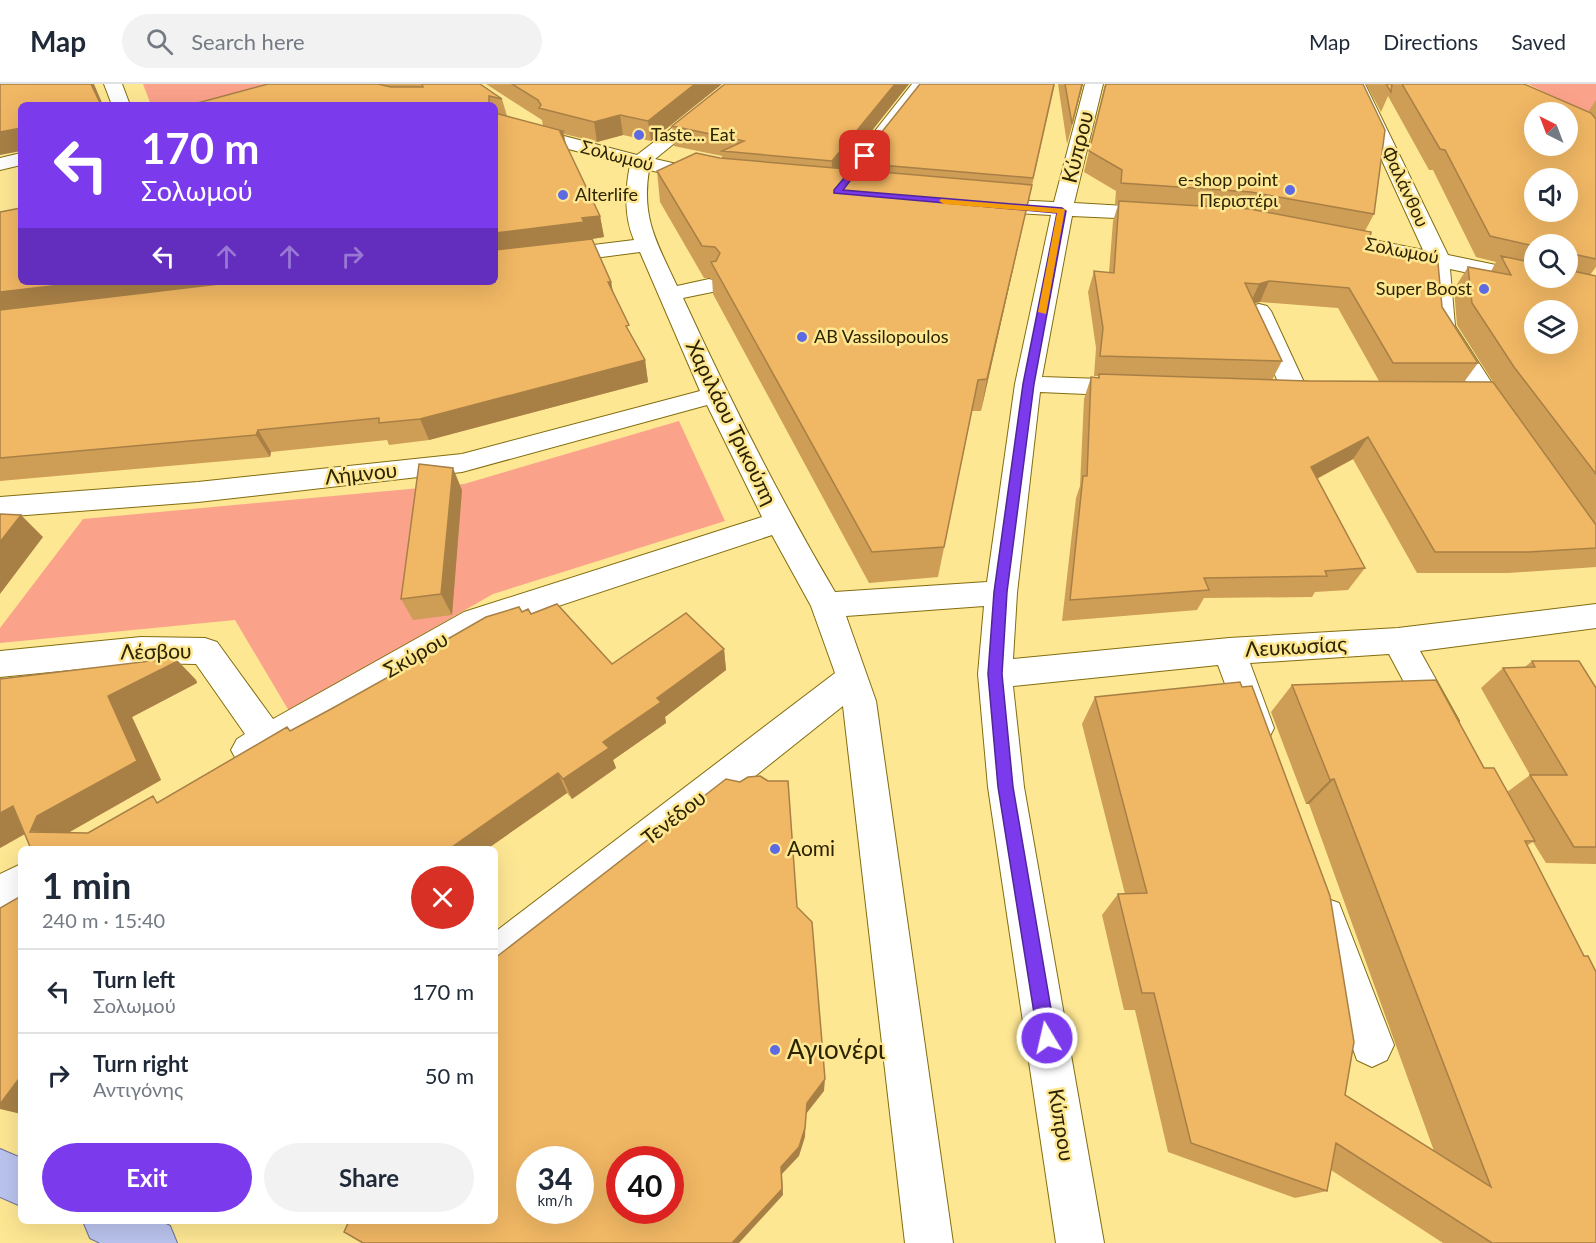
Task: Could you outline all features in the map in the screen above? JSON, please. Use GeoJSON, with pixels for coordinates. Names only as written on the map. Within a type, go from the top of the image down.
{"type":"FeatureCollection","features":[{"type":"Feature","properties":{"kind":"main road"},"geometry":{"type":"LineString","coordinates":[[0,1172],[18,1181]]}},
{"type":"Feature","properties":{"kind":"street"},"geometry":{"type":"LineString","coordinates":[[113,84],[120,102]]}},
{"type":"Feature","properties":{"kind":"street"},"geometry":{"type":"LineString","coordinates":[[640,162],[729,90],[744,84]]}},
{"type":"Feature","properties":{"kind":"street"},"geometry":{"type":"LineString","coordinates":[[837,192],[921,84]]}},
{"type":"Feature","properties":{"kind":"street","name":"Κύπρου"},"geometry":{"type":"LineString","coordinates":[[1080,1243],[1006,787],[995,674],[1001,592],[1028,384],[1062,211],[1094,84]]}},
{"type":"Feature","properties":{"kind":"street","name":"Φαλάνθου"},"geometry":{"type":"LineString","coordinates":[[1356,84],[1438,258]]}},
{"type":"Feature","properties":{"kind":"street"},"geometry":{"type":"LineString","coordinates":[[500,109],[556,140]]}},
{"type":"Feature","properties":{"kind":"street","name":"Σολωμού"},"geometry":{"type":"LineString","coordinates":[[498,125],[640,162],[734,181]]}},
{"type":"Feature","properties":{"kind":"street"},"geometry":{"type":"LineString","coordinates":[[0,164],[18,160]]}},
{"type":"Feature","properties":{"kind":"street","name":"Χαριλάου Τρικούπη"},"geometry":{"type":"LineString","coordinates":[[640,162],[636,186],[639,227],[715,394],[779,522],[826,605],[853,678]]}},
{"type":"Feature","properties":{"kind":"street"},"geometry":{"type":"LineString","coordinates":[[814,189],[860,194]]}},
{"type":"Feature","properties":{"kind":"street"},"geometry":{"type":"LineString","coordinates":[[963,203],[1062,211],[1179,215]]}},
{"type":"Feature","properties":{"kind":"street","name":"Σολωμού"},"geometry":{"type":"LineString","coordinates":[[1307,233],[1438,258],[1596,293]]}},
{"type":"Feature","properties":{"kind":"street"},"geometry":{"type":"LineString","coordinates":[[498,264],[647,245]]}},
{"type":"Feature","properties":{"kind":"street"},"geometry":{"type":"LineString","coordinates":[[1438,258],[1443,326],[1473,394],[1520,443]]}},
{"type":"Feature","properties":{"kind":"street"},"geometry":{"type":"LineString","coordinates":[[669,294],[709,286]]}},
{"type":"Feature","properties":{"kind":"street"},"geometry":{"type":"LineString","coordinates":[[1259,311],[1296,392]]}},
{"type":"Feature","properties":{"kind":"street"},"geometry":{"type":"LineString","coordinates":[[1028,384],[1156,388]]}},
{"type":"Feature","properties":{"kind":"street","name":"Λήμνου"},"geometry":{"type":"LineString","coordinates":[[0,507],[198,492],[462,463],[715,394]]}},
{"type":"Feature","properties":{"kind":"street","name":"Σκύρου"},"geometry":{"type":"LineString","coordinates":[[218,768],[475,621],[779,522]]}},
{"type":"Feature","properties":{"kind":"street"},"geometry":{"type":"LineString","coordinates":[[826,605],[1001,592]]}},
{"type":"Feature","properties":{"kind":"street","name":"Λευκωσίας"},"geometry":{"type":"LineString","coordinates":[[995,674],[1229,651],[1398,641],[1596,616]]}},
{"type":"Feature","properties":{"kind":"street"},"geometry":{"type":"LineString","coordinates":[[1398,641],[1456,745]]}},
{"type":"Feature","properties":{"kind":"street","name":"Λέσβου"},"geometry":{"type":"LineString","coordinates":[[0,664],[141,650],[205,651],[268,739]]}},
{"type":"Feature","properties":{"kind":"street"},"geometry":{"type":"LineString","coordinates":[[1229,651],[1270,764]]}},
{"type":"Feature","properties":{"kind":"street"},"geometry":{"type":"LineString","coordinates":[[853,678],[859,701],[929,1243]]}},
{"type":"Feature","properties":{"kind":"street","name":"Τενέδου"},"geometry":{"type":"LineString","coordinates":[[498,956],[853,678]]}},
{"type":"Feature","properties":{"kind":"street"},"geometry":{"type":"LineString","coordinates":[[0,896],[18,885]]}},
{"type":"Feature","properties":{"kind":"street"},"geometry":{"type":"LineString","coordinates":[[1315,888],[1372,1045]]}},
{"type":"Feature","properties":{"kind":"shaded area"},"geometry":{"type":"Polygon","coordinates":[[[143,84],[273,84],[209,102],[150,102],[143,84]]]}},
{"type":"Feature","properties":{"kind":"shaded area"},"geometry":{"type":"Polygon","coordinates":[[[1528,84],[1596,84],[1596,110],[1585,112],[1578,109],[1578,102],[1565,102],[1528,84]]]}},
{"type":"Feature","properties":{"kind":"shaded area"},"geometry":{"type":"Polygon","coordinates":[[[679,421],[725,521],[493,594],[289,711],[235,620],[0,643],[0,628],[83,519],[464,484],[679,421]]]}},
{"type":"Feature","properties":{"kind":"building"},"geometry":{"type":"Polygon","coordinates":[[[0,84],[91,84],[100,102],[18,102],[18,129],[0,132],[0,84]]]}},
{"type":"Feature","properties":{"kind":"building"},"geometry":{"type":"Polygon","coordinates":[[[268,84],[378,84],[391,87],[423,87],[422,84],[480,84],[502,99],[489,96],[489,102],[201,102],[268,84]]]}},
{"type":"Feature","properties":{"kind":"building"},"geometry":{"type":"Polygon","coordinates":[[[512,84],[695,84],[648,121],[620,115],[594,122],[539,108],[541,105],[538,100],[512,84]]]}},
{"type":"Feature","properties":{"kind":"building"},"geometry":{"type":"Polygon","coordinates":[[[725,84],[895,84],[832,161],[722,151],[744,141],[672,126],[725,84]]]}},
{"type":"Feature","properties":{"kind":"building"},"geometry":{"type":"Polygon","coordinates":[[[920,84],[1054,84],[1033,178],[857,163],[920,84]]]}},
{"type":"Feature","properties":{"kind":"building"},"geometry":{"type":"Polygon","coordinates":[[[1065,84],[1082,84],[1072,124],[1065,84]]]}},
{"type":"Feature","properties":{"kind":"building"},"geometry":{"type":"Polygon","coordinates":[[[1106,84],[1363,84],[1385,130],[1374,214],[1251,192],[1121,183],[1122,170],[1089,151],[1106,84]]]}},
{"type":"Feature","properties":{"kind":"building"},"geometry":{"type":"Polygon","coordinates":[[[1386,84],[1392,84],[1391,92],[1386,84]]]}},
{"type":"Feature","properties":{"kind":"building"},"geometry":{"type":"Polygon","coordinates":[[[1402,84],[1524,84],[1566,102],[1524,102],[1524,156],[1578,156],[1578,107],[1591,113],[1596,119],[1596,259],[1578,255],[1578,234],[1524,234],[1524,244],[1490,236],[1445,150],[1440,149],[1402,84]]]}},
{"type":"Feature","properties":{"kind":"building"},"geometry":{"type":"Polygon","coordinates":[[[498,114],[563,131],[560,132],[600,216],[582,218],[584,222],[498,233],[498,114]]]}},
{"type":"Feature","properties":{"kind":"building"},"geometry":{"type":"Polygon","coordinates":[[[696,153],[720,158],[1032,185],[987,379],[978,380],[944,547],[872,552],[711,262],[716,261],[720,253],[715,247],[702,246],[657,171],[696,153]]]}},
{"type":"Feature","properties":{"kind":"building"},"geometry":{"type":"Polygon","coordinates":[[[1119,201],[1250,209],[1371,232],[1368,250],[1438,263],[1442,307],[1478,363],[1393,363],[1349,288],[1269,281],[1259,284],[1245,283],[1282,361],[1100,356],[1103,328],[1094,271],[1114,273],[1119,201]]]}},
{"type":"Feature","properties":{"kind":"building"},"geometry":{"type":"Polygon","coordinates":[[[18,209],[18,285],[60,285],[0,292],[0,212],[18,209]]]}},
{"type":"Feature","properties":{"kind":"building"},"geometry":{"type":"Polygon","coordinates":[[[592,239],[611,282],[608,282],[629,325],[626,326],[645,360],[420,419],[379,423],[379,418],[258,430],[256,435],[0,458],[0,310],[211,285],[498,285],[498,250],[592,239]]]}},
{"type":"Feature","properties":{"kind":"building"},"geometry":{"type":"Polygon","coordinates":[[[1501,256],[1524,261],[1524,288],[1578,288],[1578,272],[1596,276],[1596,474],[1514,367],[1472,303],[1468,267],[1511,275],[1501,256]]]}},
{"type":"Feature","properties":{"kind":"building"},"geometry":{"type":"Polygon","coordinates":[[[1099,374],[1308,381],[1493,382],[1596,525],[1596,548],[1528,552],[1435,552],[1368,437],[1311,467],[1365,568],[1325,571],[1327,576],[1204,578],[1209,590],[1070,600],[1083,476],[1087,476],[1091,377],[1099,378],[1099,374]]]}},
{"type":"Feature","properties":{"kind":"building"},"geometry":{"type":"Polygon","coordinates":[[[419,464],[453,468],[441,594],[401,599],[419,464]]]}},
{"type":"Feature","properties":{"kind":"building"},"geometry":{"type":"Polygon","coordinates":[[[0,514],[21,515],[0,542],[0,514]]]}},
{"type":"Feature","properties":{"kind":"building"},"geometry":{"type":"Polygon","coordinates":[[[557,604],[612,664],[686,613],[724,649],[657,698],[661,702],[603,742],[609,748],[563,779],[558,773],[453,846],[30,846],[13,806],[0,813],[0,679],[175,658],[176,662],[108,696],[137,761],[37,816],[30,832],[88,833],[153,796],[157,803],[287,727],[290,731],[331,709],[392,675],[390,672],[486,617],[519,607],[522,612],[528,609],[531,614],[557,604]]]}},
{"type":"Feature","properties":{"kind":"building"},"geometry":{"type":"Polygon","coordinates":[[[1532,661],[1579,661],[1596,688],[1596,847],[1574,847],[1530,775],[1567,775],[1503,668],[1535,667],[1532,661]]]}},
{"type":"Feature","properties":{"kind":"building"},"geometry":{"type":"Polygon","coordinates":[[[1436,680],[1484,768],[1494,768],[1535,841],[1525,841],[1584,956],[1588,956],[1596,972],[1596,1243],[1492,1243],[1336,1143],[1327,1191],[1191,1143],[1154,993],[1142,993],[1118,894],[1147,893],[1095,697],[1240,682],[1242,687],[1252,686],[1330,896],[1354,1042],[1345,1095],[1491,1187],[1334,779],[1330,780],[1292,685],[1436,680]]]}},
{"type":"Feature","properties":{"kind":"building"},"geometry":{"type":"Polygon","coordinates":[[[760,776],[768,781],[788,781],[797,907],[812,922],[825,1079],[807,1103],[805,1128],[799,1147],[781,1167],[782,1189],[732,1243],[363,1243],[344,1232],[348,1224],[498,1224],[498,956],[726,779],[740,782],[748,777],[760,776]]]}},
{"type":"Feature","properties":{"kind":"building"},"geometry":{"type":"Polygon","coordinates":[[[18,898],[18,1080],[0,1104],[0,908],[18,898]]]}},
{"type":"Feature","properties":{"kind":"slow traffic"},"geometry":{"type":"LineString","coordinates":[[944,201],[1062,211],[1043,312]]}},
{"type":"Feature","properties":{"kind":"place","name":"Taste... Eat"},"geometry":{"type":"Point","coordinates":[639,135]}},
{"type":"Feature","properties":{"kind":"place","name":"e-shop point Περιστέρι"},"geometry":{"type":"Point","coordinates":[1290,190]}},
{"type":"Feature","properties":{"kind":"place","name":"Alterlife"},"geometry":{"type":"Point","coordinates":[563,195]}},
{"type":"Feature","properties":{"kind":"place","name":"Super Boost"},"geometry":{"type":"Point","coordinates":[1484,289]}},
{"type":"Feature","properties":{"kind":"place","name":"AB Vassilopoulos"},"geometry":{"type":"Point","coordinates":[802,337]}},
{"type":"Feature","properties":{"kind":"place","name":"Aomi"},"geometry":{"type":"Point","coordinates":[775,849]}},
{"type":"Feature","properties":{"kind":"place","name":"Αγιονέρι"},"geometry":{"type":"Point","coordinates":[775,1050]}},
{"type":"Feature","properties":{"kind":"route"},"geometry":{"type":"LineString","coordinates":[[865,156],[837,192],[1062,211],[1028,384],[1001,592],[995,674],[1006,787],[1047,1038]]}}]}
